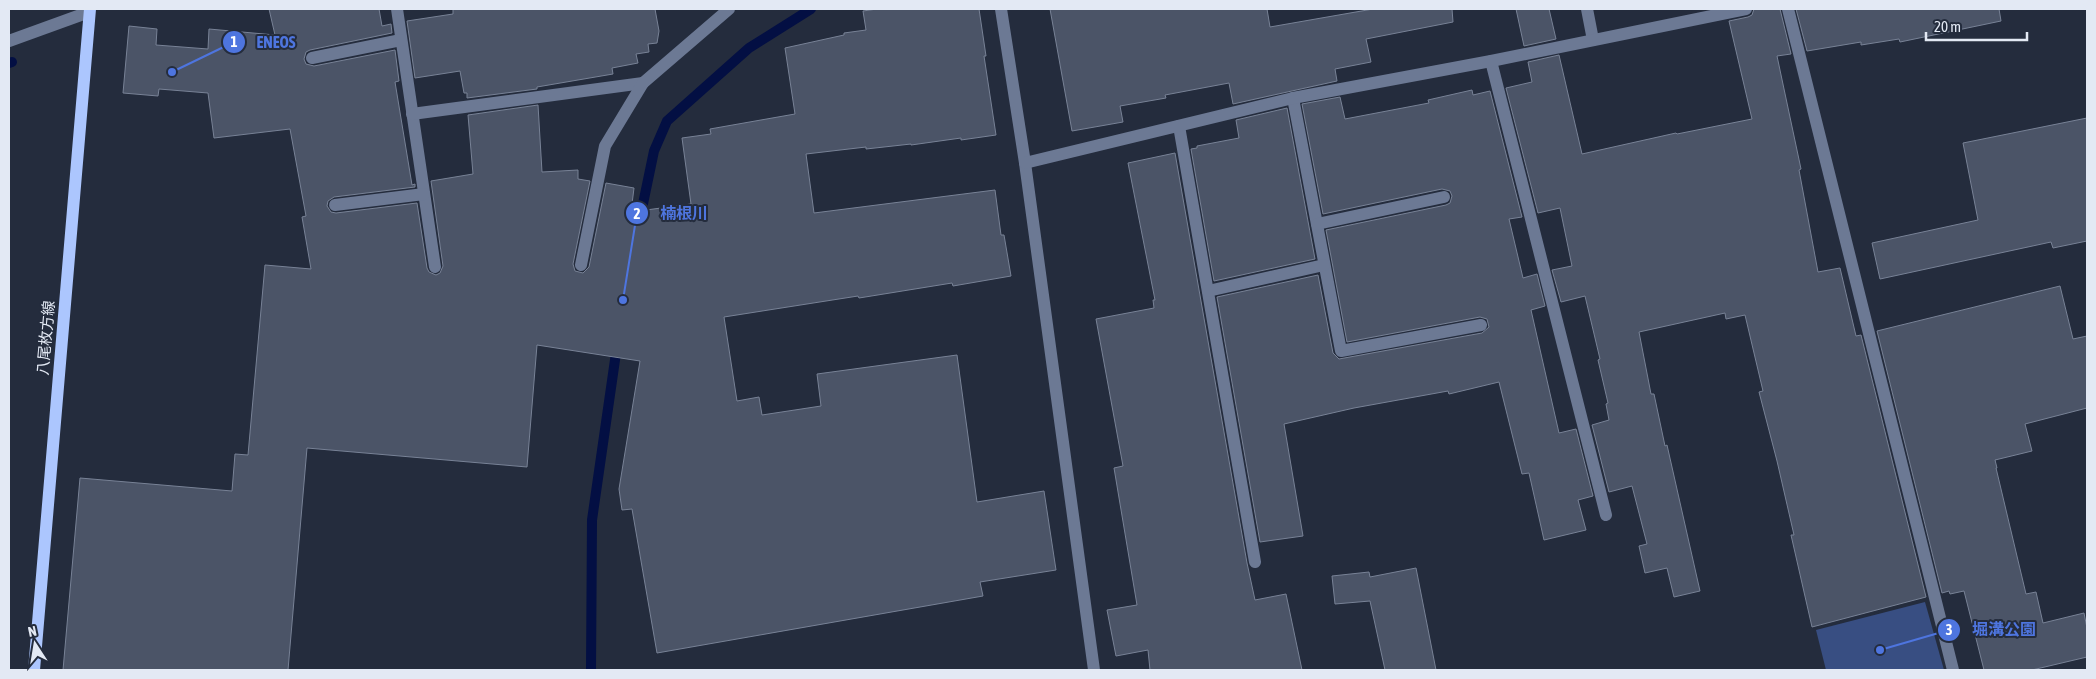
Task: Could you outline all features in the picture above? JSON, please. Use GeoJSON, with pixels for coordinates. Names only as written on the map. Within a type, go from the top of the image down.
{"type":"FeatureCollection","features":[{"type":"Feature","properties":{"kind":"main road","name":"八尾枚方線"},"geometry":{"type":"LineString","coordinates":[[34,670],[89,11]]}},
{"type":"Feature","properties":{"kind":"street"},"geometry":{"type":"LineString","coordinates":[[397,9],[435,267]]}},
{"type":"Feature","properties":{"kind":"street"},"geometry":{"type":"LineString","coordinates":[[581,265],[605,146],[643,84],[729,9]]}},
{"type":"Feature","properties":{"kind":"street"},"geometry":{"type":"LineString","coordinates":[[1001,9],[1025,163],[1094,670]]}},
{"type":"Feature","properties":{"kind":"street"},"geometry":{"type":"LineString","coordinates":[[1587,9],[1593,40]]}},
{"type":"Feature","properties":{"kind":"street"},"geometry":{"type":"LineString","coordinates":[[1025,163],[1293,98],[1491,61],[1746,9]]}},
{"type":"Feature","properties":{"kind":"street"},"geometry":{"type":"LineString","coordinates":[[1788,9],[1953,670]]}},
{"type":"Feature","properties":{"kind":"street"},"geometry":{"type":"LineString","coordinates":[[9,41],[89,11]]}},
{"type":"Feature","properties":{"kind":"street"},"geometry":{"type":"LineString","coordinates":[[312,58],[401,40]]}},
{"type":"Feature","properties":{"kind":"street"},"geometry":{"type":"LineString","coordinates":[[1491,61],[1606,515]]}},
{"type":"Feature","properties":{"kind":"street"},"geometry":{"type":"LineString","coordinates":[[412,114],[643,84]]}},
{"type":"Feature","properties":{"kind":"street"},"geometry":{"type":"LineString","coordinates":[[1293,98],[1341,352],[1481,325]]}},
{"type":"Feature","properties":{"kind":"street"},"geometry":{"type":"LineString","coordinates":[[1179,126],[1255,562]]}},
{"type":"Feature","properties":{"kind":"street"},"geometry":{"type":"LineString","coordinates":[[335,205],[424,194]]}},
{"type":"Feature","properties":{"kind":"street"},"geometry":{"type":"LineString","coordinates":[[1317,224],[1444,197]]}},
{"type":"Feature","properties":{"kind":"street"},"geometry":{"type":"LineString","coordinates":[[1208,291],[1324,265]]}},
{"type":"Feature","properties":{"kind":"shaded area"},"geometry":{"type":"Polygon","coordinates":[[[1925,602],[1944,670],[1826,670],[1816,630],[1925,602]]]}},
{"type":"Feature","properties":{"kind":"building"},"geometry":{"type":"Polygon","coordinates":[[[269,9],[379,9],[382,26],[391,24],[392,33],[310,50],[306,52],[304,59],[306,64],[314,66],[395,50],[399,81],[395,82],[412,185],[415,184],[415,187],[334,197],[328,201],[327,206],[331,212],[336,213],[417,203],[427,268],[429,272],[436,275],[440,273],[443,266],[431,181],[473,174],[468,115],[538,105],[542,172],[578,170],[578,179],[590,181],[573,264],[575,271],[583,273],[589,267],[606,183],[634,188],[631,212],[691,204],[682,138],[711,134],[710,129],[795,114],[785,48],[844,35],[844,33],[866,30],[863,11],[877,9],[979,9],[996,135],[806,154],[814,213],[995,190],[1001,235],[1004,235],[1011,276],[953,286],[952,283],[859,298],[858,296],[724,317],[737,401],[759,397],[762,415],[821,406],[817,374],[957,355],[977,502],[1044,491],[1056,570],[980,582],[983,596],[657,653],[632,509],[622,510],[619,489],[640,361],[537,345],[527,467],[307,448],[288,670],[63,670],[80,478],[232,491],[235,454],[248,455],[265,265],[311,269],[302,217],[306,216],[290,129],[214,138],[208,93],[159,89],[158,96],[123,93],[129,26],[157,29],[156,45],[208,49],[209,29],[275,35],[269,9]]]}},
{"type":"Feature","properties":{"kind":"building"},"geometry":{"type":"Polygon","coordinates":[[[453,9],[655,9],[659,31],[657,43],[648,44],[649,52],[636,54],[638,63],[612,68],[613,74],[537,87],[537,89],[467,98],[467,93],[464,93],[460,71],[415,78],[407,21],[453,14],[453,9]]]}},
{"type":"Feature","properties":{"kind":"building"},"geometry":{"type":"Polygon","coordinates":[[[1050,9],[1267,9],[1270,27],[1373,9],[1452,9],[1453,22],[1366,39],[1371,62],[1335,69],[1337,81],[1233,104],[1229,83],[1165,95],[1166,98],[1120,106],[1123,122],[1072,131],[1050,9]]]}},
{"type":"Feature","properties":{"kind":"building"},"geometry":{"type":"Polygon","coordinates":[[[1516,9],[1549,9],[1556,39],[1524,46],[1516,9]]]}},
{"type":"Feature","properties":{"kind":"building"},"geometry":{"type":"Polygon","coordinates":[[[1754,9],[1780,9],[1791,54],[1777,56],[1801,169],[1799,170],[1818,272],[1840,268],[1856,336],[1861,335],[1926,597],[1812,627],[1791,535],[1794,535],[1759,392],[1763,391],[1745,315],[1726,319],[1725,313],[1639,332],[1651,394],[1654,394],[1665,446],[1667,445],[1700,591],[1674,597],[1667,568],[1645,573],[1639,546],[1647,544],[1632,486],[1609,492],[1592,425],[1609,420],[1606,404],[1608,403],[1598,360],[1600,359],[1585,296],[1561,302],[1552,270],[1572,266],[1560,208],[1538,213],[1506,88],[1532,82],[1528,62],[1559,55],[1582,154],[1676,133],[1752,119],[1729,21],[1748,17],[1752,15],[1754,9]]]}},
{"type":"Feature","properties":{"kind":"building"},"geometry":{"type":"Polygon","coordinates":[[[1796,9],[1999,9],[2001,21],[1900,42],[1899,39],[1861,45],[1861,42],[1807,51],[1796,9]]]}},
{"type":"Feature","properties":{"kind":"building"},"geometry":{"type":"Polygon","coordinates":[[[1472,90],[1473,95],[1490,91],[1522,217],[1509,219],[1523,278],[1537,274],[1545,306],[1531,310],[1559,433],[1576,429],[1593,496],[1578,500],[1586,530],[1544,540],[1529,473],[1522,474],[1499,382],[1449,394],[1448,391],[1354,408],[1284,424],[1303,536],[1260,542],[1217,297],[1318,275],[1333,353],[1339,359],[1482,333],[1489,327],[1487,319],[1480,317],[1347,342],[1326,230],[1446,205],[1450,203],[1452,196],[1450,191],[1442,189],[1323,214],[1302,104],[1340,97],[1345,119],[1429,103],[1428,100],[1472,90]]]}},
{"type":"Feature","properties":{"kind":"building"},"geometry":{"type":"Polygon","coordinates":[[[1287,108],[1315,259],[1214,281],[1191,149],[1197,148],[1197,146],[1239,138],[1236,120],[1287,108]]]}},
{"type":"Feature","properties":{"kind":"building"},"geometry":{"type":"Polygon","coordinates":[[[2087,118],[2087,241],[2053,248],[2051,242],[1880,279],[1872,243],[1978,220],[1963,143],[2087,118]]]}},
{"type":"Feature","properties":{"kind":"building"},"geometry":{"type":"Polygon","coordinates":[[[1175,153],[1255,600],[1286,594],[1302,670],[1150,670],[1148,650],[1116,656],[1107,610],[1137,605],[1114,468],[1123,466],[1096,319],[1154,308],[1153,300],[1155,300],[1128,163],[1175,153]]]}},
{"type":"Feature","properties":{"kind":"building"},"geometry":{"type":"Polygon","coordinates":[[[2060,286],[2073,339],[2087,336],[2087,408],[2025,424],[2032,451],[1995,460],[2026,594],[2036,592],[2043,623],[2084,613],[2087,628],[2087,657],[2032,670],[1984,670],[1964,591],[1950,594],[1949,591],[1942,593],[1877,331],[2060,286]]]}},
{"type":"Feature","properties":{"kind":"building"},"geometry":{"type":"Polygon","coordinates":[[[1416,568],[1436,670],[1385,670],[1370,601],[1335,604],[1332,576],[1369,572],[1370,577],[1416,568]]]}},
{"type":"Feature","properties":{"kind":"waterway"},"geometry":{"type":"LineString","coordinates":[[639,223],[654,151],[667,121],[749,48],[811,9]]}},
{"type":"Feature","properties":{"kind":"waterway"},"geometry":{"type":"LineString","coordinates":[[591,670],[592,520],[617,346]]}},
{"type":"Feature","properties":{"kind":"place","name":"ENEOS"},"geometry":{"type":"Point","coordinates":[172,72]}},
{"type":"Feature","properties":{"kind":"place","name":"楠根川"},"geometry":{"type":"Point","coordinates":[623,300]}},
{"type":"Feature","properties":{"kind":"place","name":"堀溝公園"},"geometry":{"type":"Point","coordinates":[1880,650]}}]}
